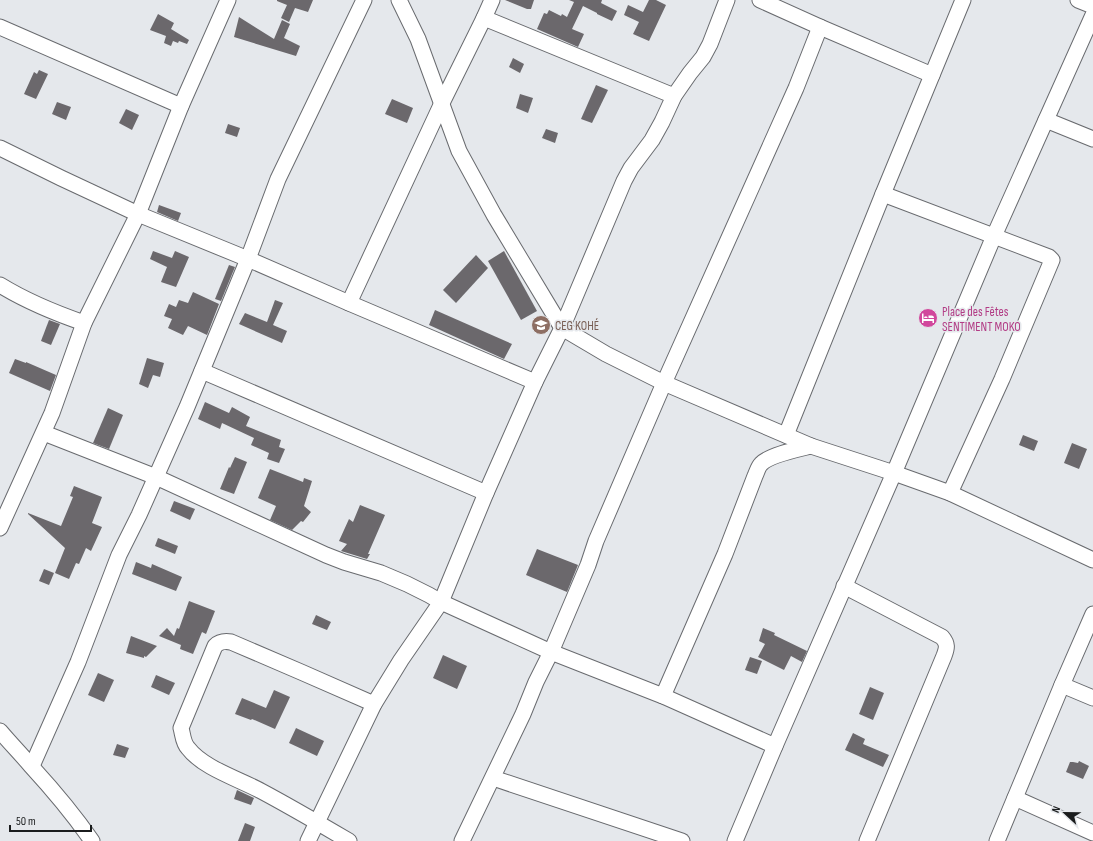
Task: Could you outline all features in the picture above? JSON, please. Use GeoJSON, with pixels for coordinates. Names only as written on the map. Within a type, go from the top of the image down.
{"type":"FeatureCollection","features":[{"type":"Feature","properties":{"kind":"street"},"geometry":{"type":"LineString","coordinates":[[0,528],[44,433],[84,323],[138,214],[181,106],[228,0]]}},
{"type":"Feature","properties":{"kind":"street"},"geometry":{"type":"LineString","coordinates":[[32,766],[78,662],[119,555],[139,515],[187,407],[248,259],[278,179],[364,0]]}},
{"type":"Feature","properties":{"kind":"street"},"geometry":{"type":"LineString","coordinates":[[399,0],[418,39],[459,151],[494,215],[562,328],[606,354],[664,383],[811,446],[950,493],[1093,560]]}},
{"type":"Feature","properties":{"kind":"street"},"geometry":{"type":"LineString","coordinates":[[349,303],[492,0]]}},
{"type":"Feature","properties":{"kind":"street"},"geometry":{"type":"LineString","coordinates":[[308,841],[374,704],[400,660],[441,602],[486,493],[535,382],[562,328],[624,182],[631,168],[652,140],[674,96],[703,57],[710,44],[727,0]]}},
{"type":"Feature","properties":{"kind":"street"},"geometry":{"type":"LineString","coordinates":[[760,0],[820,28],[932,75]]}},
{"type":"Feature","properties":{"kind":"street"},"geometry":{"type":"LineString","coordinates":[[786,435],[963,0]]}},
{"type":"Feature","properties":{"kind":"street"},"geometry":{"type":"LineString","coordinates":[[1078,0],[1093,6]]}},
{"type":"Feature","properties":{"kind":"street"},"geometry":{"type":"LineString","coordinates":[[735,841],[894,473],[994,236],[1093,15]]}},
{"type":"Feature","properties":{"kind":"street"},"geometry":{"type":"LineString","coordinates":[[484,18],[674,96]]}},
{"type":"Feature","properties":{"kind":"street"},"geometry":{"type":"LineString","coordinates":[[0,27],[181,106]]}},
{"type":"Feature","properties":{"kind":"street"},"geometry":{"type":"LineString","coordinates":[[462,841],[493,778],[551,652],[588,565],[596,541],[664,383],[796,88],[820,28]]}},
{"type":"Feature","properties":{"kind":"street"},"geometry":{"type":"LineString","coordinates":[[1046,120],[1093,139]]}},
{"type":"Feature","properties":{"kind":"street"},"geometry":{"type":"LineString","coordinates":[[0,148],[138,214],[248,259],[535,382]]}},
{"type":"Feature","properties":{"kind":"street"},"geometry":{"type":"LineString","coordinates":[[883,194],[1050,257],[1052,261],[1002,380],[950,493]]}},
{"type":"Feature","properties":{"kind":"street"},"geometry":{"type":"LineString","coordinates":[[0,284],[34,303],[84,323]]}},
{"type":"Feature","properties":{"kind":"street"},"geometry":{"type":"LineString","coordinates":[[202,371],[486,493]]}},
{"type":"Feature","properties":{"kind":"street"},"geometry":{"type":"LineString","coordinates":[[44,433],[156,477],[326,555],[387,576],[418,589],[441,602],[551,652],[663,696],[775,746]]}},
{"type":"Feature","properties":{"kind":"street"},"geometry":{"type":"LineString","coordinates":[[663,696],[722,561],[760,465],[766,460],[776,456],[811,446]]}},
{"type":"Feature","properties":{"kind":"street"},"geometry":{"type":"LineString","coordinates":[[844,586],[942,637],[946,642],[944,656],[867,841]]}},
{"type":"Feature","properties":{"kind":"street"},"geometry":{"type":"LineString","coordinates":[[997,841],[1093,614]]}},
{"type":"Feature","properties":{"kind":"street"},"geometry":{"type":"LineString","coordinates":[[349,841],[197,757],[187,748],[181,728],[215,646],[223,641],[231,642],[374,704]]}},
{"type":"Feature","properties":{"kind":"street"},"geometry":{"type":"LineString","coordinates":[[1062,685],[1093,698]]}},
{"type":"Feature","properties":{"kind":"street"},"geometry":{"type":"LineString","coordinates":[[0,731],[12,746],[32,766],[81,825],[92,841]]}},
{"type":"Feature","properties":{"kind":"street"},"geometry":{"type":"LineString","coordinates":[[493,778],[682,841]]}},
{"type":"Feature","properties":{"kind":"street"},"geometry":{"type":"LineString","coordinates":[[1015,798],[1093,833]]}},
{"type":"Feature","properties":{"kind":"building"},"geometry":{"type":"Polygon","coordinates":[[[277,0],[313,0],[308,12],[295,8],[289,22],[281,18],[287,5],[277,0]]]}},
{"type":"Feature","properties":{"kind":"building"},"geometry":{"type":"Polygon","coordinates":[[[505,0],[534,0],[531,9],[527,9],[505,0]]]}},
{"type":"Feature","properties":{"kind":"building"},"geometry":{"type":"Polygon","coordinates":[[[569,0],[602,0],[601,3],[617,11],[612,21],[583,6],[572,29],[584,34],[578,47],[537,29],[544,13],[547,14],[549,10],[561,16],[562,14],[567,17],[574,2],[569,0]]]}},
{"type":"Feature","properties":{"kind":"building"},"geometry":{"type":"Polygon","coordinates":[[[649,0],[656,0],[666,5],[649,41],[633,34],[639,22],[624,15],[628,5],[643,12],[649,0]]]}},
{"type":"Feature","properties":{"kind":"building"},"geometry":{"type":"Polygon","coordinates":[[[158,14],[174,23],[171,29],[189,40],[187,44],[179,41],[178,43],[173,41],[171,46],[164,43],[166,36],[150,30],[158,14]]]}},
{"type":"Feature","properties":{"kind":"building"},"geometry":{"type":"Polygon","coordinates":[[[239,17],[274,39],[282,20],[290,24],[284,38],[300,46],[296,56],[234,37],[239,17]]]}},
{"type":"Feature","properties":{"kind":"building"},"geometry":{"type":"Polygon","coordinates":[[[513,58],[524,64],[520,73],[509,67],[513,58]]]}},
{"type":"Feature","properties":{"kind":"building"},"geometry":{"type":"Polygon","coordinates":[[[39,70],[48,74],[36,99],[24,94],[34,72],[37,74],[39,70]]]}},
{"type":"Feature","properties":{"kind":"building"},"geometry":{"type":"Polygon","coordinates":[[[596,85],[608,90],[592,123],[581,119],[596,85]]]}},
{"type":"Feature","properties":{"kind":"building"},"geometry":{"type":"Polygon","coordinates":[[[520,94],[533,98],[528,113],[516,108],[520,94]]]}},
{"type":"Feature","properties":{"kind":"building"},"geometry":{"type":"Polygon","coordinates":[[[392,99],[413,108],[407,123],[385,114],[392,99]]]}},
{"type":"Feature","properties":{"kind":"building"},"geometry":{"type":"Polygon","coordinates":[[[57,102],[71,107],[66,120],[52,114],[57,102]]]}},
{"type":"Feature","properties":{"kind":"building"},"geometry":{"type":"Polygon","coordinates":[[[126,109],[139,115],[132,130],[119,123],[126,109]]]}},
{"type":"Feature","properties":{"kind":"building"},"geometry":{"type":"Polygon","coordinates":[[[228,124],[240,128],[237,137],[225,133],[228,124]]]}},
{"type":"Feature","properties":{"kind":"building"},"geometry":{"type":"Polygon","coordinates":[[[546,129],[558,133],[555,143],[542,138],[546,129]]]}},
{"type":"Feature","properties":{"kind":"building"},"geometry":{"type":"Polygon","coordinates":[[[159,205],[181,213],[178,221],[157,212],[159,205]]]}},
{"type":"Feature","properties":{"kind":"building"},"geometry":{"type":"Polygon","coordinates":[[[153,251],[172,258],[175,251],[189,257],[176,287],[161,282],[167,267],[150,259],[153,251]]]}},
{"type":"Feature","properties":{"kind":"building"},"geometry":{"type":"Polygon","coordinates":[[[504,251],[537,311],[521,320],[488,261],[504,251]]]}},
{"type":"Feature","properties":{"kind":"building"},"geometry":{"type":"Polygon","coordinates":[[[476,255],[488,268],[456,303],[443,290],[476,255]]]}},
{"type":"Feature","properties":{"kind":"building"},"geometry":{"type":"Polygon","coordinates":[[[229,265],[235,267],[221,301],[215,299],[229,265]]]}},
{"type":"Feature","properties":{"kind":"building"},"geometry":{"type":"Polygon","coordinates":[[[193,292],[219,304],[207,335],[188,326],[183,335],[168,328],[172,319],[164,316],[169,304],[176,307],[179,300],[188,303],[193,292]]]}},
{"type":"Feature","properties":{"kind":"building"},"geometry":{"type":"Polygon","coordinates":[[[275,300],[283,303],[273,325],[287,331],[282,343],[239,324],[245,313],[267,322],[275,300]]]}},
{"type":"Feature","properties":{"kind":"building"},"geometry":{"type":"Polygon","coordinates":[[[435,310],[512,344],[504,359],[429,325],[435,310]]]}},
{"type":"Feature","properties":{"kind":"building"},"geometry":{"type":"Polygon","coordinates":[[[49,320],[60,324],[51,345],[41,341],[49,320]]]}},
{"type":"Feature","properties":{"kind":"building"},"geometry":{"type":"Polygon","coordinates":[[[147,358],[164,363],[160,377],[153,375],[148,388],[139,384],[147,358]]]}},
{"type":"Feature","properties":{"kind":"building"},"geometry":{"type":"Polygon","coordinates":[[[15,359],[26,362],[56,375],[50,391],[9,373],[15,359]]]}},
{"type":"Feature","properties":{"kind":"building"},"geometry":{"type":"Polygon","coordinates":[[[205,402],[229,413],[232,407],[250,417],[246,426],[281,440],[279,447],[285,449],[279,463],[267,459],[269,453],[251,445],[254,438],[222,423],[220,429],[198,419],[205,402]]]}},
{"type":"Feature","properties":{"kind":"building"},"geometry":{"type":"Polygon","coordinates":[[[108,408],[123,415],[109,449],[93,443],[108,408]]]}},
{"type":"Feature","properties":{"kind":"building"},"geometry":{"type":"Polygon","coordinates":[[[1023,435],[1038,441],[1034,451],[1019,445],[1023,435]]]}},
{"type":"Feature","properties":{"kind":"building"},"geometry":{"type":"Polygon","coordinates":[[[1072,443],[1087,449],[1079,469],[1064,463],[1072,443]]]}},
{"type":"Feature","properties":{"kind":"building"},"geometry":{"type":"Polygon","coordinates":[[[235,457],[247,462],[234,494],[220,489],[235,457]]]}},
{"type":"Feature","properties":{"kind":"building"},"geometry":{"type":"Polygon","coordinates":[[[270,469],[303,482],[304,478],[312,481],[304,506],[311,512],[303,522],[301,521],[292,530],[270,520],[276,506],[258,498],[270,469]]]}},
{"type":"Feature","properties":{"kind":"building"},"geometry":{"type":"Polygon","coordinates":[[[74,486],[102,497],[92,523],[102,527],[91,551],[86,548],[79,564],[76,563],[69,579],[55,573],[65,548],[28,513],[61,526],[73,497],[70,496],[74,486]]]}},
{"type":"Feature","properties":{"kind":"building"},"geometry":{"type":"Polygon","coordinates":[[[174,501],[195,509],[190,520],[170,511],[174,501]]]}},
{"type":"Feature","properties":{"kind":"building"},"geometry":{"type":"Polygon","coordinates":[[[360,505],[385,515],[367,559],[341,551],[347,544],[339,541],[349,519],[353,522],[360,505]]]}},
{"type":"Feature","properties":{"kind":"building"},"geometry":{"type":"Polygon","coordinates":[[[158,538],[178,546],[175,554],[155,546],[158,538]]]}},
{"type":"Feature","properties":{"kind":"building"},"geometry":{"type":"Polygon","coordinates":[[[537,549],[578,565],[567,592],[526,575],[537,549]]]}},
{"type":"Feature","properties":{"kind":"building"},"geometry":{"type":"Polygon","coordinates":[[[136,562],[151,568],[152,564],[182,577],[176,591],[132,574],[136,562]]]}},
{"type":"Feature","properties":{"kind":"building"},"geometry":{"type":"Polygon","coordinates":[[[44,569],[54,573],[49,585],[39,581],[44,569]]]}},
{"type":"Feature","properties":{"kind":"building"},"geometry":{"type":"Polygon","coordinates":[[[189,601],[215,611],[206,634],[202,632],[193,654],[180,649],[181,645],[159,636],[167,628],[174,636],[177,628],[179,629],[189,601]]]}},
{"type":"Feature","properties":{"kind":"building"},"geometry":{"type":"Polygon","coordinates":[[[316,615],[331,622],[327,630],[312,624],[316,615]]]}},
{"type":"Feature","properties":{"kind":"building"},"geometry":{"type":"Polygon","coordinates":[[[763,628],[807,651],[802,662],[791,656],[784,670],[758,657],[765,644],[759,641],[763,628]]]}},
{"type":"Feature","properties":{"kind":"building"},"geometry":{"type":"Polygon","coordinates":[[[131,636],[157,646],[146,657],[144,656],[144,658],[126,653],[131,636]]]}},
{"type":"Feature","properties":{"kind":"building"},"geometry":{"type":"Polygon","coordinates":[[[443,655],[467,666],[457,689],[433,678],[443,655]]]}},
{"type":"Feature","properties":{"kind":"building"},"geometry":{"type":"Polygon","coordinates":[[[750,657],[762,661],[757,674],[745,670],[750,657]]]}},
{"type":"Feature","properties":{"kind":"building"},"geometry":{"type":"Polygon","coordinates":[[[98,673],[114,680],[104,702],[88,695],[98,673]]]}},
{"type":"Feature","properties":{"kind":"building"},"geometry":{"type":"Polygon","coordinates":[[[156,675],[175,683],[169,695],[151,687],[156,675]]]}},
{"type":"Feature","properties":{"kind":"building"},"geometry":{"type":"Polygon","coordinates":[[[870,687],[884,693],[873,720],[859,714],[870,687]]]}},
{"type":"Feature","properties":{"kind":"building"},"geometry":{"type":"Polygon","coordinates":[[[274,690],[290,697],[275,729],[252,719],[251,720],[235,714],[242,698],[266,708],[274,690]]]}},
{"type":"Feature","properties":{"kind":"building"},"geometry":{"type":"Polygon","coordinates":[[[296,728],[324,741],[317,756],[289,743],[296,728]]]}},
{"type":"Feature","properties":{"kind":"building"},"geometry":{"type":"Polygon","coordinates":[[[853,733],[865,739],[863,744],[889,755],[883,767],[845,750],[853,733]]]}},
{"type":"Feature","properties":{"kind":"building"},"geometry":{"type":"Polygon","coordinates":[[[117,744],[129,748],[125,758],[113,755],[117,744]]]}},
{"type":"Feature","properties":{"kind":"building"},"geometry":{"type":"Polygon","coordinates":[[[1079,761],[1089,766],[1083,779],[1066,772],[1070,762],[1078,763],[1079,761]]]}},
{"type":"Feature","properties":{"kind":"building"},"geometry":{"type":"Polygon","coordinates":[[[237,790],[254,798],[251,805],[234,799],[237,790]]]}},
{"type":"Feature","properties":{"kind":"building"},"geometry":{"type":"Polygon","coordinates":[[[245,823],[255,827],[250,841],[238,841],[245,823]]]}},
{"type":"Feature","properties":{"kind":"place","name":"Place des Fêtes SENTIMENT MOKO"},"geometry":{"type":"Point","coordinates":[928,318]}},
{"type":"Feature","properties":{"kind":"place","name":"CEG KOHÉ"},"geometry":{"type":"Point","coordinates":[541,325]}}]}
